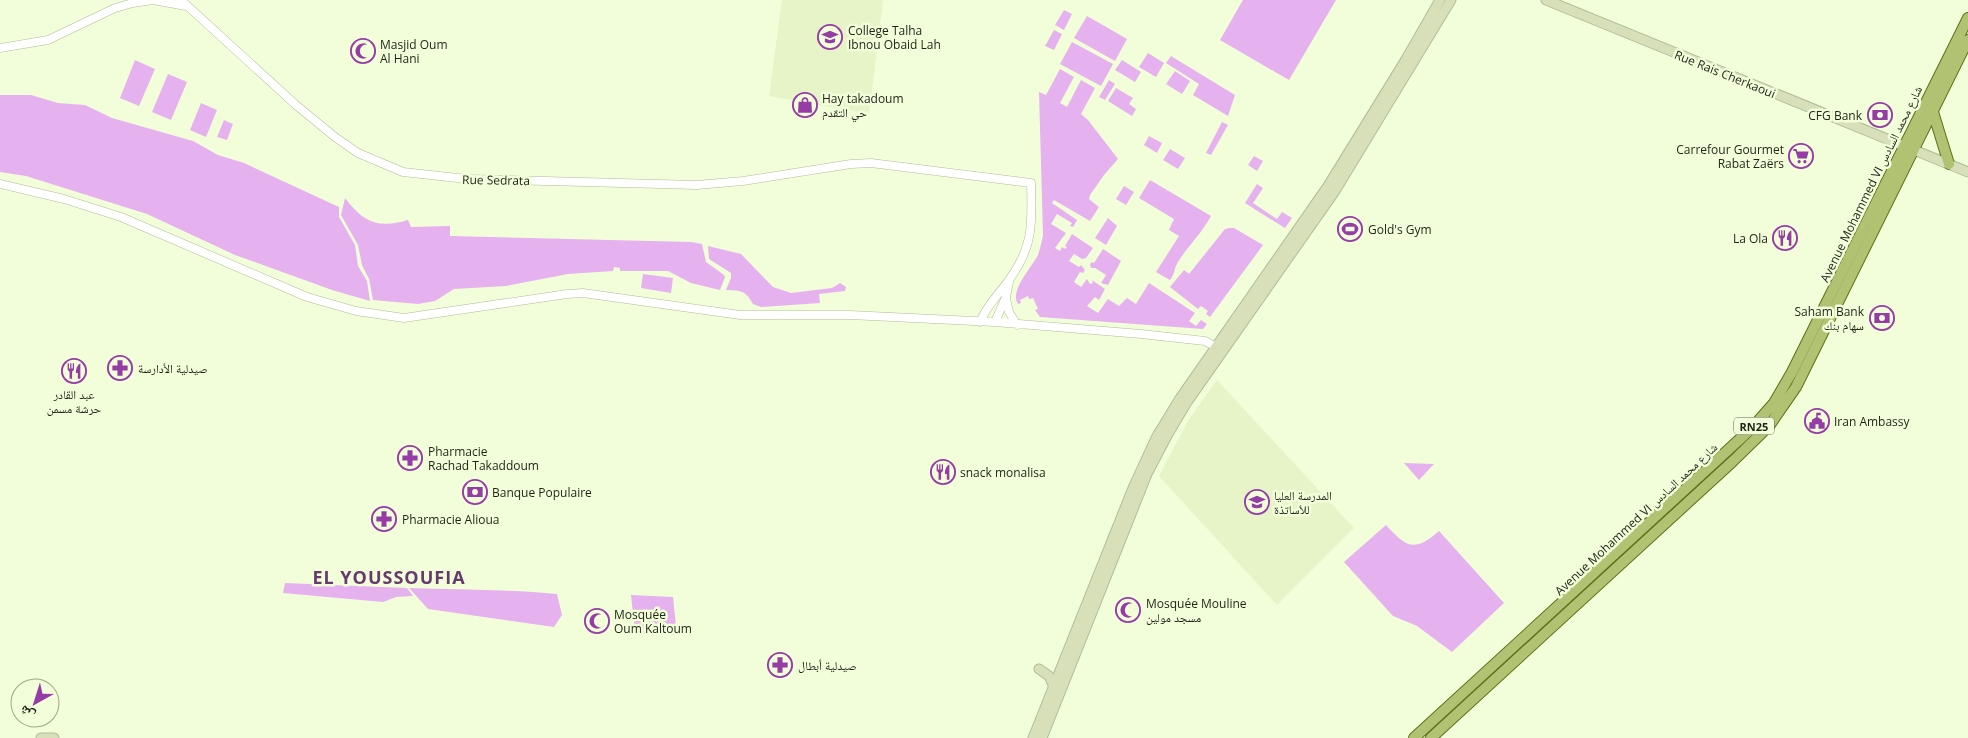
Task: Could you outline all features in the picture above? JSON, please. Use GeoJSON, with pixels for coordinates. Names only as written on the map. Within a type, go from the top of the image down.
{"type":"FeatureCollection","features":[{"type":"Feature","properties":{"kind":"main road"},"geometry":{"type":"LineString","coordinates":[[1042,738],[1150,468],[1187,402],[1337,172],[1440,0]]}},
{"type":"Feature","properties":{"kind":"main road"},"geometry":{"type":"LineString","coordinates":[[1033,738],[1133,488],[1157,436],[1176,405],[1220,349],[1334,191],[1450,0]]}},
{"type":"Feature","properties":{"kind":"main road","name":"Rue Rais Cherkaoui"},"geometry":{"type":"LineString","coordinates":[[1546,0],[1968,172]]}},
{"type":"Feature","properties":{"kind":"main road","name":"Avenue Mohammed VI شارع محمد السادس"},"geometry":{"type":"LineString","coordinates":[[1431,738],[1732,462],[1777,417],[1796,387],[1968,18]]}},
{"type":"Feature","properties":{"kind":"main road","name":"Avenue Mohammed VI شارع محمد السادس"},"geometry":{"type":"LineString","coordinates":[[1414,738],[1571,596],[1767,412],[1792,372],[1909,148],[1933,112],[1968,40]]}},
{"type":"Feature","properties":{"kind":"main road"},"geometry":{"type":"LineString","coordinates":[[1933,112],[1949,164]]}},
{"type":"Feature","properties":{"kind":"main road"},"geometry":{"type":"LineString","coordinates":[[1039,668],[1049,676],[1054,687]]}},
{"type":"Feature","properties":{"kind":"main road"},"geometry":{"type":"LineString","coordinates":[[41,738],[54,738]]}},
{"type":"Feature","properties":{"kind":"street"},"geometry":{"type":"LineString","coordinates":[[0,48],[48,40],[115,8],[133,3],[153,0],[188,7]]}},
{"type":"Feature","properties":{"kind":"street","name":"Rue Sedrata"},"geometry":{"type":"LineString","coordinates":[[180,0],[296,105],[335,137],[358,153],[403,172],[467,179],[697,185],[743,181],[851,164],[871,163],[1031,184],[1032,230],[1028,245],[1009,280]]}},
{"type":"Feature","properties":{"kind":"street"},"geometry":{"type":"LineString","coordinates":[[0,184],[39,192],[103,211],[146,227],[307,297],[339,307],[380,315],[404,318],[582,293],[740,315],[850,315],[995,322],[1192,338],[1205,341],[1220,349]]}},
{"type":"Feature","properties":{"kind":"street"},"geometry":{"type":"LineString","coordinates":[[980,322],[988,306],[1009,280]]}},
{"type":"Feature","properties":{"kind":"street"},"geometry":{"type":"LineString","coordinates":[[995,322],[1006,297],[1009,280]]}},
{"type":"Feature","properties":{"kind":"street"},"geometry":{"type":"LineString","coordinates":[[1006,297],[1009,312],[1017,325]]}},
{"type":"Feature","properties":{"kind":"shaded area"},"geometry":{"type":"Polygon","coordinates":[[[782,0],[883,0],[869,114],[769,96],[782,0]]]}},
{"type":"Feature","properties":{"kind":"shaded area"},"geometry":{"type":"Polygon","coordinates":[[[1243,0],[1336,0],[1289,80],[1220,40],[1243,0]]]}},
{"type":"Feature","properties":{"kind":"shaded area"},"geometry":{"type":"Polygon","coordinates":[[[1064,10],[1072,14],[1064,30],[1055,25],[1064,10]]]}},
{"type":"Feature","properties":{"kind":"shaded area"},"geometry":{"type":"Polygon","coordinates":[[[1087,16],[1127,39],[1115,61],[1074,38],[1087,16]]]}},
{"type":"Feature","properties":{"kind":"shaded area"},"geometry":{"type":"Polygon","coordinates":[[[1054,30],[1062,34],[1054,50],[1045,46],[1054,30]]]}},
{"type":"Feature","properties":{"kind":"shaded area"},"geometry":{"type":"Polygon","coordinates":[[[1072,42],[1113,64],[1101,86],[1060,64],[1072,42]]]}},
{"type":"Feature","properties":{"kind":"shaded area"},"geometry":{"type":"Polygon","coordinates":[[[1148,53],[1164,63],[1156,77],[1139,67],[1148,53]]]}},
{"type":"Feature","properties":{"kind":"shaded area"},"geometry":{"type":"Polygon","coordinates":[[[1171,56],[1235,95],[1228,116],[1193,95],[1199,84],[1166,63],[1171,56]]]}},
{"type":"Feature","properties":{"kind":"shaded area"},"geometry":{"type":"Polygon","coordinates":[[[135,60],[155,69],[139,106],[120,98],[135,60]]]}},
{"type":"Feature","properties":{"kind":"shaded area"},"geometry":{"type":"Polygon","coordinates":[[[1122,60],[1141,72],[1135,82],[1115,70],[1122,60]]]}},
{"type":"Feature","properties":{"kind":"shaded area"},"geometry":{"type":"Polygon","coordinates":[[[1060,69],[1074,77],[1060,103],[1067,107],[1081,80],[1095,88],[1081,114],[1088,120],[1118,159],[1090,195],[1089,199],[1099,207],[1090,221],[1054,200],[1052,203],[1077,220],[1073,227],[1070,226],[1072,223],[1057,214],[1051,224],[1066,233],[1055,248],[1060,251],[1062,247],[1065,249],[1072,234],[1093,248],[1086,258],[1082,259],[1074,254],[1069,261],[1079,267],[1081,265],[1085,270],[1083,273],[1080,272],[1074,282],[1081,287],[1087,279],[1090,284],[1093,283],[1092,280],[1105,289],[1099,300],[1095,297],[1087,306],[1098,313],[1108,299],[1119,306],[1127,298],[1136,304],[1149,283],[1195,313],[1189,321],[1196,326],[1201,320],[1207,324],[1203,329],[1040,317],[1035,310],[1038,309],[1033,298],[1029,299],[1028,296],[1020,300],[1021,303],[1018,304],[1016,293],[1022,279],[1038,255],[1043,235],[1039,92],[1046,95],[1060,69]]]}},
{"type":"Feature","properties":{"kind":"shaded area"},"geometry":{"type":"Polygon","coordinates":[[[1175,71],[1190,81],[1182,94],[1166,84],[1175,71]]]}},
{"type":"Feature","properties":{"kind":"shaded area"},"geometry":{"type":"Polygon","coordinates":[[[168,74],[187,82],[171,120],[152,112],[168,74]]]}},
{"type":"Feature","properties":{"kind":"shaded area"},"geometry":{"type":"Polygon","coordinates":[[[1109,80],[1115,84],[1105,100],[1099,97],[1109,80]]]}},
{"type":"Feature","properties":{"kind":"shaded area"},"geometry":{"type":"Polygon","coordinates":[[[1116,88],[1133,98],[1129,104],[1136,109],[1132,116],[1108,101],[1116,88]]]}},
{"type":"Feature","properties":{"kind":"shaded area"},"geometry":{"type":"Polygon","coordinates":[[[0,95],[31,95],[58,103],[85,105],[112,118],[193,141],[218,155],[244,163],[339,207],[339,217],[355,245],[358,266],[367,281],[370,301],[332,290],[235,255],[147,214],[26,176],[0,172],[0,95]]]}},
{"type":"Feature","properties":{"kind":"shaded area"},"geometry":{"type":"Polygon","coordinates":[[[201,103],[217,110],[206,137],[190,130],[201,103]]]}},
{"type":"Feature","properties":{"kind":"shaded area"},"geometry":{"type":"Polygon","coordinates":[[[224,120],[233,124],[227,140],[217,137],[224,120]]]}},
{"type":"Feature","properties":{"kind":"shaded area"},"geometry":{"type":"Polygon","coordinates":[[[1222,122],[1228,125],[1211,155],[1206,153],[1222,122]]]}},
{"type":"Feature","properties":{"kind":"shaded area"},"geometry":{"type":"Polygon","coordinates":[[[1149,136],[1162,143],[1157,153],[1144,145],[1149,136]]]}},
{"type":"Feature","properties":{"kind":"shaded area"},"geometry":{"type":"Polygon","coordinates":[[[1170,149],[1185,158],[1178,169],[1163,160],[1170,149]]]}},
{"type":"Feature","properties":{"kind":"shaded area"},"geometry":{"type":"Polygon","coordinates":[[[1254,156],[1263,161],[1257,171],[1248,165],[1254,156]]]}},
{"type":"Feature","properties":{"kind":"shaded area"},"geometry":{"type":"Polygon","coordinates":[[[1150,180],[1211,216],[1178,262],[1170,280],[1156,272],[1179,236],[1169,230],[1174,219],[1139,198],[1150,180]]]}},
{"type":"Feature","properties":{"kind":"shaded area"},"geometry":{"type":"Polygon","coordinates":[[[1257,184],[1263,188],[1253,203],[1277,219],[1282,212],[1292,218],[1285,228],[1245,203],[1257,184]]]}},
{"type":"Feature","properties":{"kind":"shaded area"},"geometry":{"type":"Polygon","coordinates":[[[1124,186],[1134,192],[1126,205],[1116,199],[1124,186]]]}},
{"type":"Feature","properties":{"kind":"shaded area"},"geometry":{"type":"Polygon","coordinates":[[[345,198],[358,213],[372,221],[388,224],[408,220],[411,227],[450,226],[450,236],[691,242],[702,244],[706,262],[725,277],[720,290],[691,283],[668,271],[620,271],[620,268],[614,267],[613,271],[568,274],[506,286],[454,289],[435,301],[418,304],[373,300],[369,279],[362,265],[358,245],[341,215],[345,198]]]}},
{"type":"Feature","properties":{"kind":"shaded area"},"geometry":{"type":"Polygon","coordinates":[[[1108,218],[1117,226],[1106,245],[1095,238],[1108,218]]]}},
{"type":"Feature","properties":{"kind":"shaded area"},"geometry":{"type":"Polygon","coordinates":[[[1234,228],[1263,245],[1210,317],[1206,314],[1208,311],[1201,306],[1198,309],[1170,287],[1184,270],[1189,274],[1225,229],[1234,228]]]}},
{"type":"Feature","properties":{"kind":"shaded area"},"geometry":{"type":"Polygon","coordinates":[[[708,246],[741,254],[773,287],[791,293],[832,288],[840,283],[846,287],[845,291],[819,294],[820,303],[761,307],[753,304],[743,292],[726,290],[731,273],[709,259],[708,246]]]}},
{"type":"Feature","properties":{"kind":"shaded area"},"geometry":{"type":"Polygon","coordinates":[[[1103,249],[1121,261],[1108,285],[1101,283],[1106,275],[1095,268],[1091,268],[1090,264],[1094,263],[1103,249]]]}},
{"type":"Feature","properties":{"kind":"shaded area"},"geometry":{"type":"Polygon","coordinates":[[[643,274],[673,278],[671,293],[641,288],[643,274]]]}},
{"type":"Feature","properties":{"kind":"shaded area","name":"المدرسة العليا للأساتذة"},"geometry":{"type":"Polygon","coordinates":[[[1217,380],[1354,528],[1277,605],[1159,476],[1189,419],[1217,380]]]}},
{"type":"Feature","properties":{"kind":"shaded area"},"geometry":{"type":"Polygon","coordinates":[[[1404,463],[1434,464],[1419,480],[1404,463]]]}},
{"type":"Feature","properties":{"kind":"shaded area"},"geometry":{"type":"Polygon","coordinates":[[[1386,525],[1405,542],[1417,545],[1439,531],[1504,603],[1452,652],[1417,626],[1393,616],[1344,562],[1386,525]]]}},
{"type":"Feature","properties":{"kind":"shaded area"},"geometry":{"type":"Polygon","coordinates":[[[285,583],[407,588],[413,596],[396,597],[383,602],[283,593],[285,583]]]}},
{"type":"Feature","properties":{"kind":"shaded area"},"geometry":{"type":"Polygon","coordinates":[[[409,588],[502,590],[557,594],[562,615],[554,627],[428,609],[409,588]]]}},
{"type":"Feature","properties":{"kind":"shaded area"},"geometry":{"type":"Polygon","coordinates":[[[631,595],[673,597],[677,635],[635,633],[631,595]]]}},
{"type":"Feature","properties":{"kind":"place","name":"College Talha Ibnou Obaid Lah"},"geometry":{"type":"Point","coordinates":[830,37]}},
{"type":"Feature","properties":{"kind":"place","name":"Masjid Oum Al Hani"},"geometry":{"type":"Point","coordinates":[363,51]}},
{"type":"Feature","properties":{"kind":"place","name":"Hay takadoum حي التقدم"},"geometry":{"type":"Point","coordinates":[805,105]}},
{"type":"Feature","properties":{"kind":"place","name":"CFG Bank"},"geometry":{"type":"Point","coordinates":[1880,115]}},
{"type":"Feature","properties":{"kind":"place","name":"Carrefour Gourmet Rabat Zaërs"},"geometry":{"type":"Point","coordinates":[1801,156]}},
{"type":"Feature","properties":{"kind":"place","name":"Gold's Gym"},"geometry":{"type":"Point","coordinates":[1350,229]}},
{"type":"Feature","properties":{"kind":"place","name":"La Ola"},"geometry":{"type":"Point","coordinates":[1785,238]}},
{"type":"Feature","properties":{"kind":"place","name":"Saham Bank سهام بنك"},"geometry":{"type":"Point","coordinates":[1882,318]}},
{"type":"Feature","properties":{"kind":"place","name":"صيدلية الأدارسة"},"geometry":{"type":"Point","coordinates":[120,368]}},
{"type":"Feature","properties":{"kind":"place","name":"عبد القادر حرشة مسمن"},"geometry":{"type":"Point","coordinates":[74,371]}},
{"type":"Feature","properties":{"kind":"place","name":"Iran Ambassy"},"geometry":{"type":"Point","coordinates":[1817,421]}},
{"type":"Feature","properties":{"kind":"place","name":"Pharmacie Rachad Takaddoum"},"geometry":{"type":"Point","coordinates":[410,458]}},
{"type":"Feature","properties":{"kind":"place","name":"snack monalisa"},"geometry":{"type":"Point","coordinates":[943,472]}},
{"type":"Feature","properties":{"kind":"place","name":"Banque Populaire"},"geometry":{"type":"Point","coordinates":[475,492]}},
{"type":"Feature","properties":{"kind":"place","name":"المدرسة العليا للأساتذة"},"geometry":{"type":"Point","coordinates":[1257,502]}},
{"type":"Feature","properties":{"kind":"place","name":"Pharmacie Alioua"},"geometry":{"type":"Point","coordinates":[384,519]}},
{"type":"Feature","properties":{"kind":"place","name":"Mosquée Mouline مسجد مولين"},"geometry":{"type":"Point","coordinates":[1128,610]}},
{"type":"Feature","properties":{"kind":"place","name":"Mosquée Oum Kaltoum"},"geometry":{"type":"Point","coordinates":[597,621]}},
{"type":"Feature","properties":{"kind":"place","name":"صيدلية أبطال"},"geometry":{"type":"Point","coordinates":[780,665]}},
{"type":"Feature","properties":{"kind":"district","name":"EL YOUSSOUFIA"},"geometry":{"type":"Point","coordinates":[389,577]}}]}
